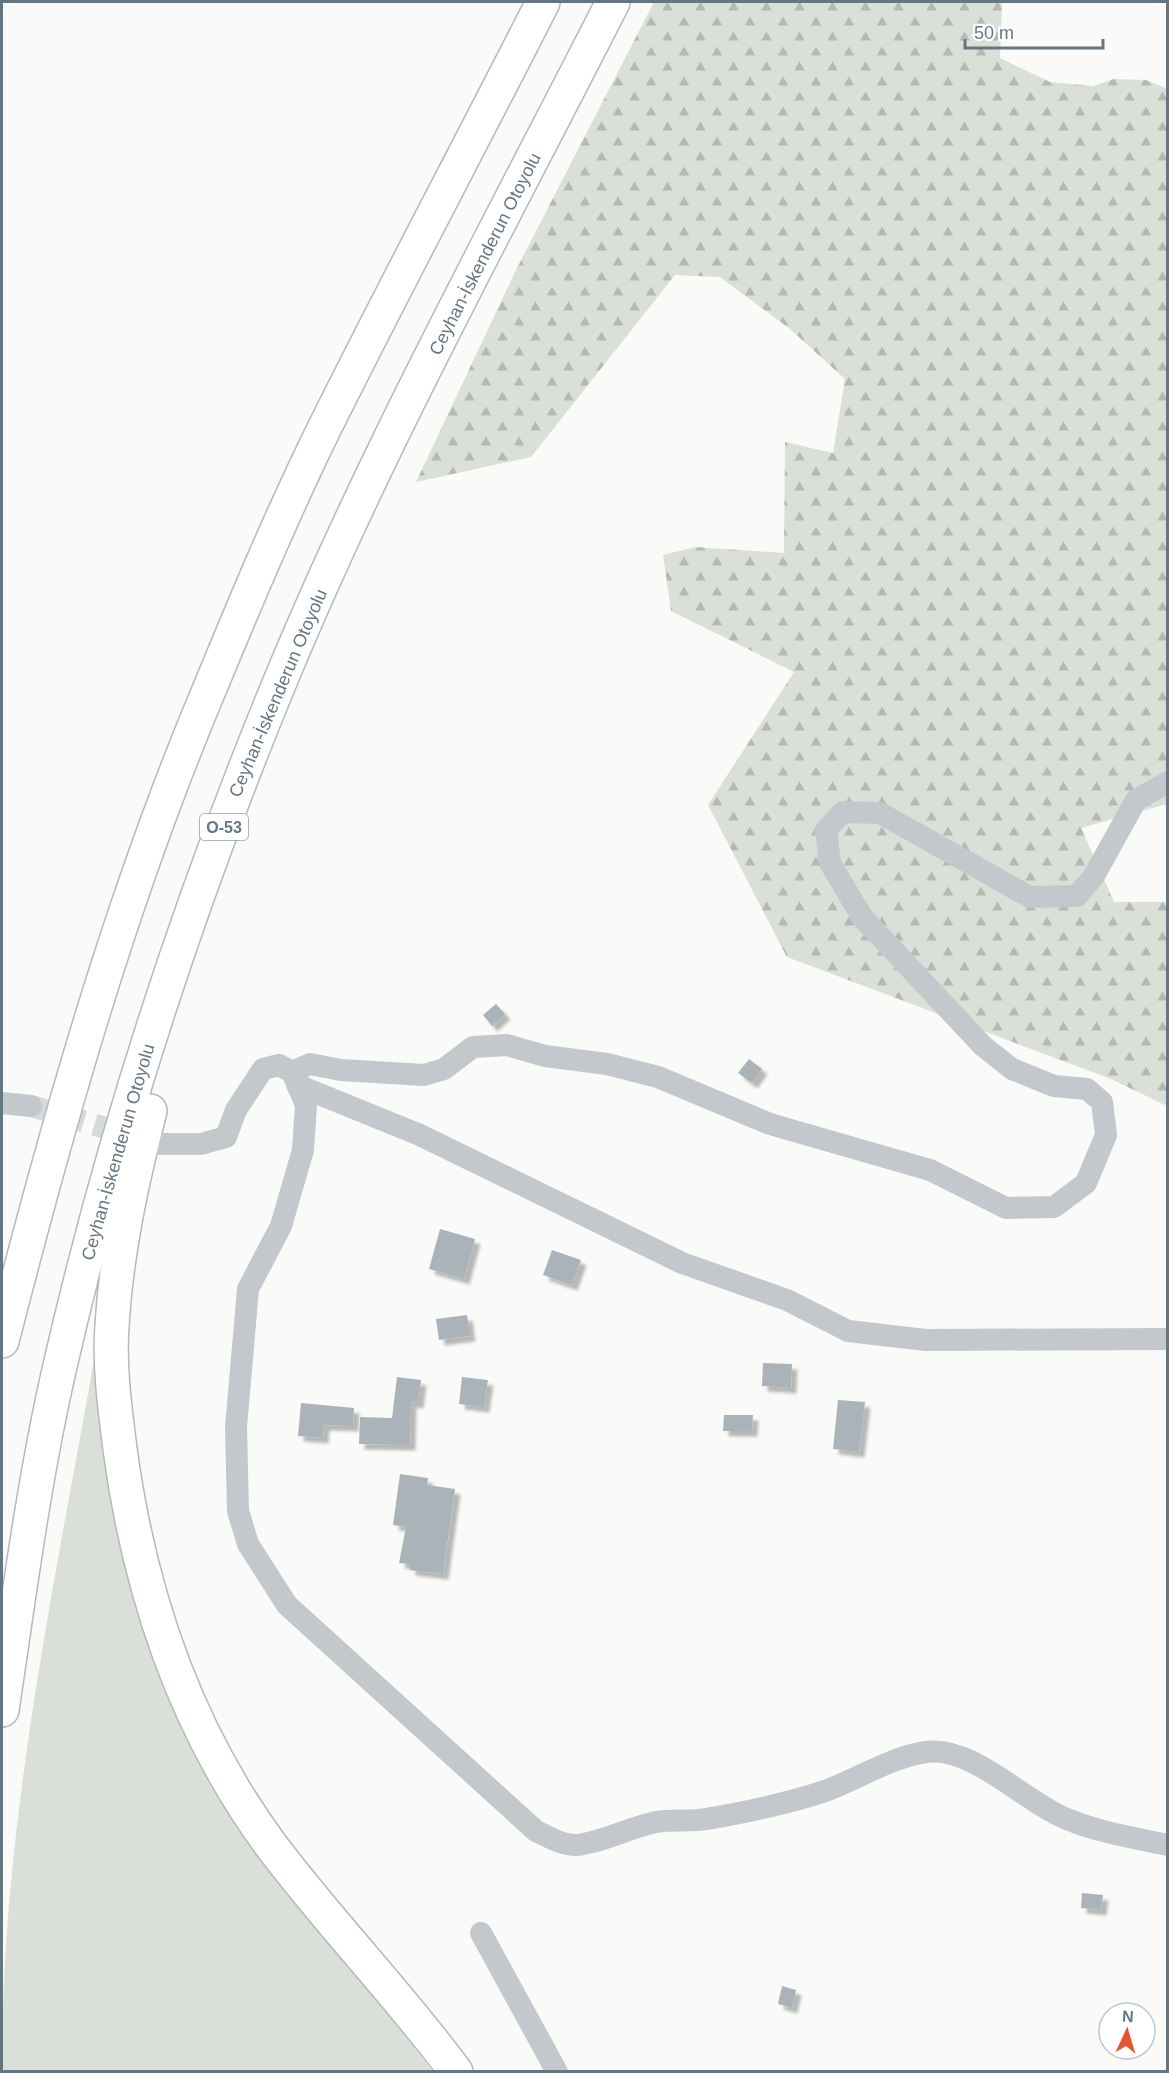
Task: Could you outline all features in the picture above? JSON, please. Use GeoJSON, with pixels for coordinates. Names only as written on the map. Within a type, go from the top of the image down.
{"type":"FeatureCollection","features":[{"type":"Feature","properties":{"kind":"highway"},"geometry":{"type":"LineString","coordinates":[[2,1341],[50,1153],[96,1003],[146,854],[210,685],[322,432],[543,2]]}},
{"type":"Feature","properties":{"kind":"highway","name":"Ceyhan-İskenderun Otoyolu"},"geometry":{"type":"LineString","coordinates":[[2,1710],[23,1567],[59,1369],[110,1170],[201,887],[268,709],[379,459],[614,2]]}},
{"type":"Feature","properties":{"kind":"highway"},"geometry":{"type":"LineString","coordinates":[[268,709],[213,881],[176,1012],[135,1174],[123,1239],[112,1327],[114,1407],[128,1506],[154,1613],[181,1687],[222,1767],[270,1843],[456,2072]]}},
{"type":"Feature","properties":{"kind":"street"},"geometry":{"type":"LineString","coordinates":[[295,1079],[310,1064],[341,1070],[424,1075],[444,1069],[473,1047],[507,1045],[545,1056],[607,1064],[658,1077],[770,1124],[930,1170],[1006,1208],[1054,1207],[1086,1183],[1106,1135],[1102,1102],[1087,1089],[1054,1086],[1012,1069],[983,1046],[862,917],[830,863],[826,830],[843,812],[880,813],[1030,897],[1077,896],[1094,876],[1136,800],[1167,782]]}},
{"type":"Feature","properties":{"kind":"street"},"geometry":{"type":"LineString","coordinates":[[160,1144],[201,1144],[226,1137],[236,1110],[263,1069],[279,1065],[295,1079],[420,1135],[682,1263],[787,1300],[848,1331],[926,1340],[1167,1339]]}},
{"type":"Feature","properties":{"kind":"street"},"geometry":{"type":"LineString","coordinates":[[295,1079],[306,1105],[303,1150],[281,1226],[248,1289],[236,1427],[238,1511],[248,1544],[287,1605],[536,1831],[561,1843],[582,1845],[642,1825],[671,1819],[705,1820],[824,1791],[927,1751],[946,1752],[970,1761],[998,1776],[1030,1801],[1068,1820],[1167,1845]]}},
{"type":"Feature","properties":{"kind":"street"},"geometry":{"type":"LineString","coordinates":[[2,1103],[31,1106]]}},
{"type":"Feature","properties":{"kind":"street"},"geometry":{"type":"LineString","coordinates":[[481,1933],[557,2072]]}},
{"type":"Feature","properties":{"kind":"green space"},"geometry":{"type":"Polygon","coordinates":[[[654,2],[1002,2],[1000,58],[1050,82],[1093,86],[1114,79],[1146,80],[1167,89],[1167,804],[1081,828],[1114,902],[1167,902],[1167,1106],[1111,1079],[787,957],[708,805],[794,672],[671,611],[663,555],[695,547],[784,553],[785,442],[833,453],[845,379],[790,329],[720,277],[675,275],[531,457],[416,482],[516,270],[654,2]]]}},
{"type":"Feature","properties":{"kind":"green space"},"geometry":{"type":"Polygon","coordinates":[[[97,1343],[144,1624],[163,1682],[282,1882],[383,2006],[432,2071],[2,2072],[4,1980],[21,1797],[48,1614],[97,1343]]]}},
{"type":"Feature","properties":{"kind":"building"},"geometry":{"type":"Polygon","coordinates":[[[496,1004],[505,1014],[492,1026],[483,1015],[496,1004]]]}},
{"type":"Feature","properties":{"kind":"building"},"geometry":{"type":"Polygon","coordinates":[[[749,1059],[762,1069],[752,1083],[738,1073],[749,1059]]]}},
{"type":"Feature","properties":{"kind":"building"},"geometry":{"type":"Polygon","coordinates":[[[440,1229],[475,1239],[464,1279],[429,1269],[440,1229]]]}},
{"type":"Feature","properties":{"kind":"building"},"geometry":{"type":"Polygon","coordinates":[[[552,1250],[581,1260],[572,1285],[543,1275],[552,1250]]]}},
{"type":"Feature","properties":{"kind":"building"},"geometry":{"type":"Polygon","coordinates":[[[467,1315],[470,1336],[439,1340],[436,1319],[467,1315]]]}},
{"type":"Feature","properties":{"kind":"building"},"geometry":{"type":"Polygon","coordinates":[[[763,1363],[792,1364],[791,1388],[762,1386],[763,1363]]]}},
{"type":"Feature","properties":{"kind":"building"},"geometry":{"type":"Polygon","coordinates":[[[397,1377],[421,1380],[418,1403],[411,1402],[410,1445],[359,1444],[360,1417],[392,1418],[397,1377]]]}},
{"type":"Feature","properties":{"kind":"building"},"geometry":{"type":"Polygon","coordinates":[[[462,1377],[488,1380],[484,1407],[459,1404],[462,1377]]]}},
{"type":"Feature","properties":{"kind":"building"},"geometry":{"type":"Polygon","coordinates":[[[838,1400],[865,1402],[859,1452],[833,1449],[838,1400]]]}},
{"type":"Feature","properties":{"kind":"building"},"geometry":{"type":"Polygon","coordinates":[[[301,1403],[354,1408],[353,1426],[324,1425],[323,1438],[298,1436],[301,1403]]]}},
{"type":"Feature","properties":{"kind":"building"},"geometry":{"type":"Polygon","coordinates":[[[724,1415],[753,1415],[752,1431],[723,1431],[724,1415]]]}},
{"type":"Feature","properties":{"kind":"building"},"geometry":{"type":"Polygon","coordinates":[[[400,1474],[428,1478],[427,1485],[455,1489],[443,1574],[410,1570],[410,1564],[399,1563],[406,1527],[393,1525],[400,1474]]]}},
{"type":"Feature","properties":{"kind":"building"},"geometry":{"type":"Polygon","coordinates":[[[1082,1893],[1103,1895],[1101,1910],[1081,1908],[1082,1893]]]}},
{"type":"Feature","properties":{"kind":"building"},"geometry":{"type":"Polygon","coordinates":[[[782,1986],[796,1990],[792,2008],[778,2004],[782,1986]]]}},
{"type":"Feature","properties":{"kind":"tunnel"},"geometry":{"type":"LineString","coordinates":[[31,1106],[133,1136]]}}]}
